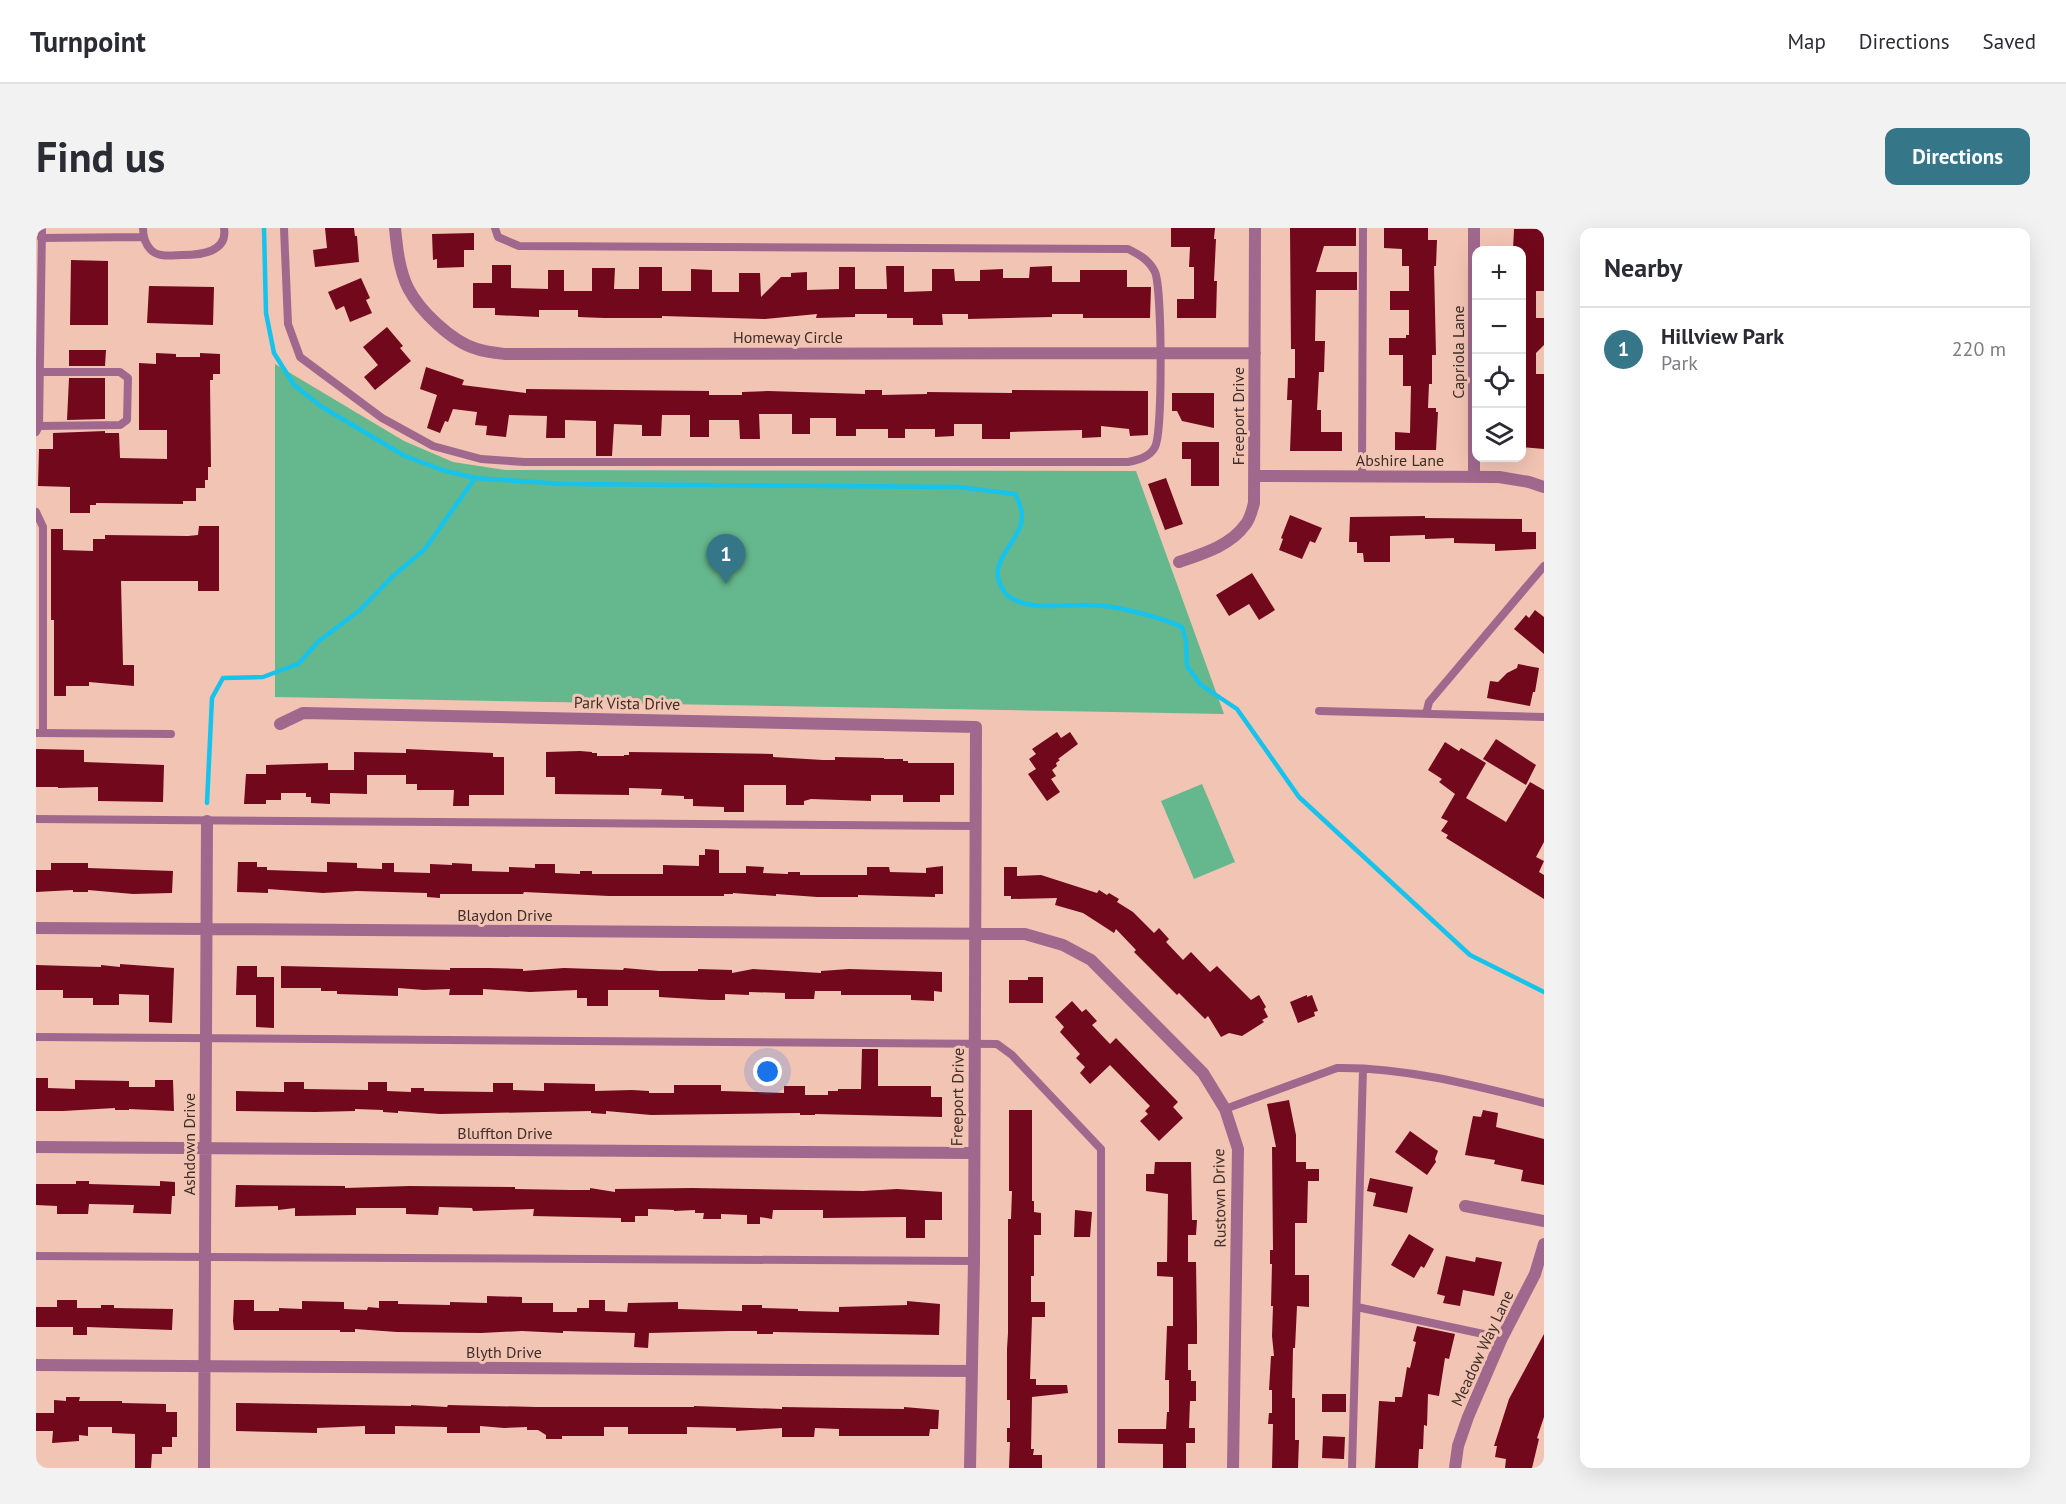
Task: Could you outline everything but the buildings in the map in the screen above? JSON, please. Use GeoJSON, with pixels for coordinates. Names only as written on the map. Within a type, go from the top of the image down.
{"type":"FeatureCollection","features":[{"type":"Feature","properties":{"kind":"street","name":"Homeway Circle"},"geometry":{"type":"LineString","coordinates":[[395,228],[398,259],[408,288],[430,318],[450,335],[476,349],[505,354],[1255,353]]}},
{"type":"Feature","properties":{"kind":"street","name":"Freeport Drive"},"geometry":{"type":"LineString","coordinates":[[1179,562],[1205,553],[1230,539],[1246,525],[1254,503],[1255,228]]}},
{"type":"Feature","properties":{"kind":"street","name":"Capriola Lane"},"geometry":{"type":"LineString","coordinates":[[1474,228],[1474,477]]}},
{"type":"Feature","properties":{"kind":"street","name":"Abshire Lane"},"geometry":{"type":"LineString","coordinates":[[1255,476],[1499,477],[1544,487]]}},
{"type":"Feature","properties":{"kind":"street","name":"Park Vista Drive"},"geometry":{"type":"LineString","coordinates":[[280,724],[303,713],[976,727]]}},
{"type":"Feature","properties":{"kind":"street","name":"Freeport Drive"},"geometry":{"type":"LineString","coordinates":[[970,1468],[974,1261],[976,727]]}},
{"type":"Feature","properties":{"kind":"street","name":"Ashdown Drive"},"geometry":{"type":"LineString","coordinates":[[204,1468],[207,821]]}},
{"type":"Feature","properties":{"kind":"street","name":"Blaydon Drive"},"geometry":{"type":"LineString","coordinates":[[36,928],[974,934]]}},
{"type":"Feature","properties":{"kind":"street","name":"Rustown Drive"},"geometry":{"type":"LineString","coordinates":[[974,934],[1025,934],[1063,945],[1091,960],[1203,1074],[1225,1109],[1238,1149],[1233,1468]]}},
{"type":"Feature","properties":{"kind":"street","name":"Bluffton Drive"},"geometry":{"type":"LineString","coordinates":[[36,1147],[973,1153]]}},
{"type":"Feature","properties":{"kind":"street"},"geometry":{"type":"LineString","coordinates":[[1465,1206],[1544,1221]]}},
{"type":"Feature","properties":{"kind":"street","name":"Meadow Way Lane"},"geometry":{"type":"LineString","coordinates":[[1455,1468],[1458,1446],[1468,1417],[1502,1338],[1535,1275],[1544,1244]]}},
{"type":"Feature","properties":{"kind":"street","name":"Blyth Drive"},"geometry":{"type":"LineString","coordinates":[[36,1365],[972,1371]]}},
{"type":"Feature","properties":{"kind":"lane"},"geometry":{"type":"LineString","coordinates":[[40,372],[120,372],[128,378],[128,420],[120,424],[38,429],[42,228]]}},
{"type":"Feature","properties":{"kind":"lane"},"geometry":{"type":"LineString","coordinates":[[143,228],[143,237],[152,251],[164,256],[202,255],[212,251],[222,244],[224,228]]}},
{"type":"Feature","properties":{"kind":"lane"},"geometry":{"type":"LineString","coordinates":[[284,228],[288,324],[300,357],[382,418],[433,446],[481,459],[525,462],[1128,462],[1142,459],[1154,450],[1159,437],[1160,353],[1156,274],[1147,259],[1128,249],[519,246],[498,237],[495,228]]}},
{"type":"Feature","properties":{"kind":"lane"},"geometry":{"type":"LineString","coordinates":[[1362,477],[1363,228]]}},
{"type":"Feature","properties":{"kind":"lane"},"geometry":{"type":"LineString","coordinates":[[41,238],[143,237]]}},
{"type":"Feature","properties":{"kind":"lane"},"geometry":{"type":"LineString","coordinates":[[36,512],[43,527],[40,733],[171,734]]}},
{"type":"Feature","properties":{"kind":"lane"},"geometry":{"type":"LineString","coordinates":[[1426,714],[1429,702],[1544,566]]}},
{"type":"Feature","properties":{"kind":"lane"},"geometry":{"type":"LineString","coordinates":[[1319,711],[1544,717]]}},
{"type":"Feature","properties":{"kind":"lane"},"geometry":{"type":"LineString","coordinates":[[36,819],[974,826]]}},
{"type":"Feature","properties":{"kind":"lane"},"geometry":{"type":"LineString","coordinates":[[36,1037],[997,1044],[1012,1055],[1101,1149],[1101,1468]]}},
{"type":"Feature","properties":{"kind":"lane"},"geometry":{"type":"LineString","coordinates":[[1225,1109],[1337,1068],[1363,1069],[1463,1083],[1544,1103]]}},
{"type":"Feature","properties":{"kind":"lane"},"geometry":{"type":"LineString","coordinates":[[1352,1468],[1363,1069]]}},
{"type":"Feature","properties":{"kind":"lane"},"geometry":{"type":"LineString","coordinates":[[36,1256],[974,1261]]}},
{"type":"Feature","properties":{"kind":"lane"},"geometry":{"type":"LineString","coordinates":[[1357,1307],[1502,1338]]}},
{"type":"Feature","properties":{"kind":"green space"},"geometry":{"type":"Polygon","coordinates":[[[275,364],[404,441],[453,462],[505,470],[1136,471],[1224,714],[275,697],[275,364]]]}},
{"type":"Feature","properties":{"kind":"green space"},"geometry":{"type":"Polygon","coordinates":[[[1202,784],[1235,862],[1194,879],[1161,801],[1202,784]]]}},
{"type":"Feature","properties":{"kind":"waterway"},"geometry":{"type":"LineString","coordinates":[[264,228],[266,313],[274,353],[294,385],[322,407],[405,456],[442,470],[475,478],[563,484],[958,487],[1015,494],[1021,508],[1021,524],[998,570],[998,578],[1007,595],[1031,605],[1090,605],[1124,609],[1182,627],[1186,641],[1187,666],[1201,685],[1237,709],[1299,797],[1470,955],[1544,992]]}},
{"type":"Feature","properties":{"kind":"waterway"},"geometry":{"type":"LineString","coordinates":[[207,803],[212,698],[223,678],[263,677],[298,664],[319,641],[359,611],[393,576],[425,549],[475,478]]}},
{"type":"Feature","properties":{"kind":"place","name":"Hillview Park"},"geometry":{"type":"Point","coordinates":[726,584]}}]}
